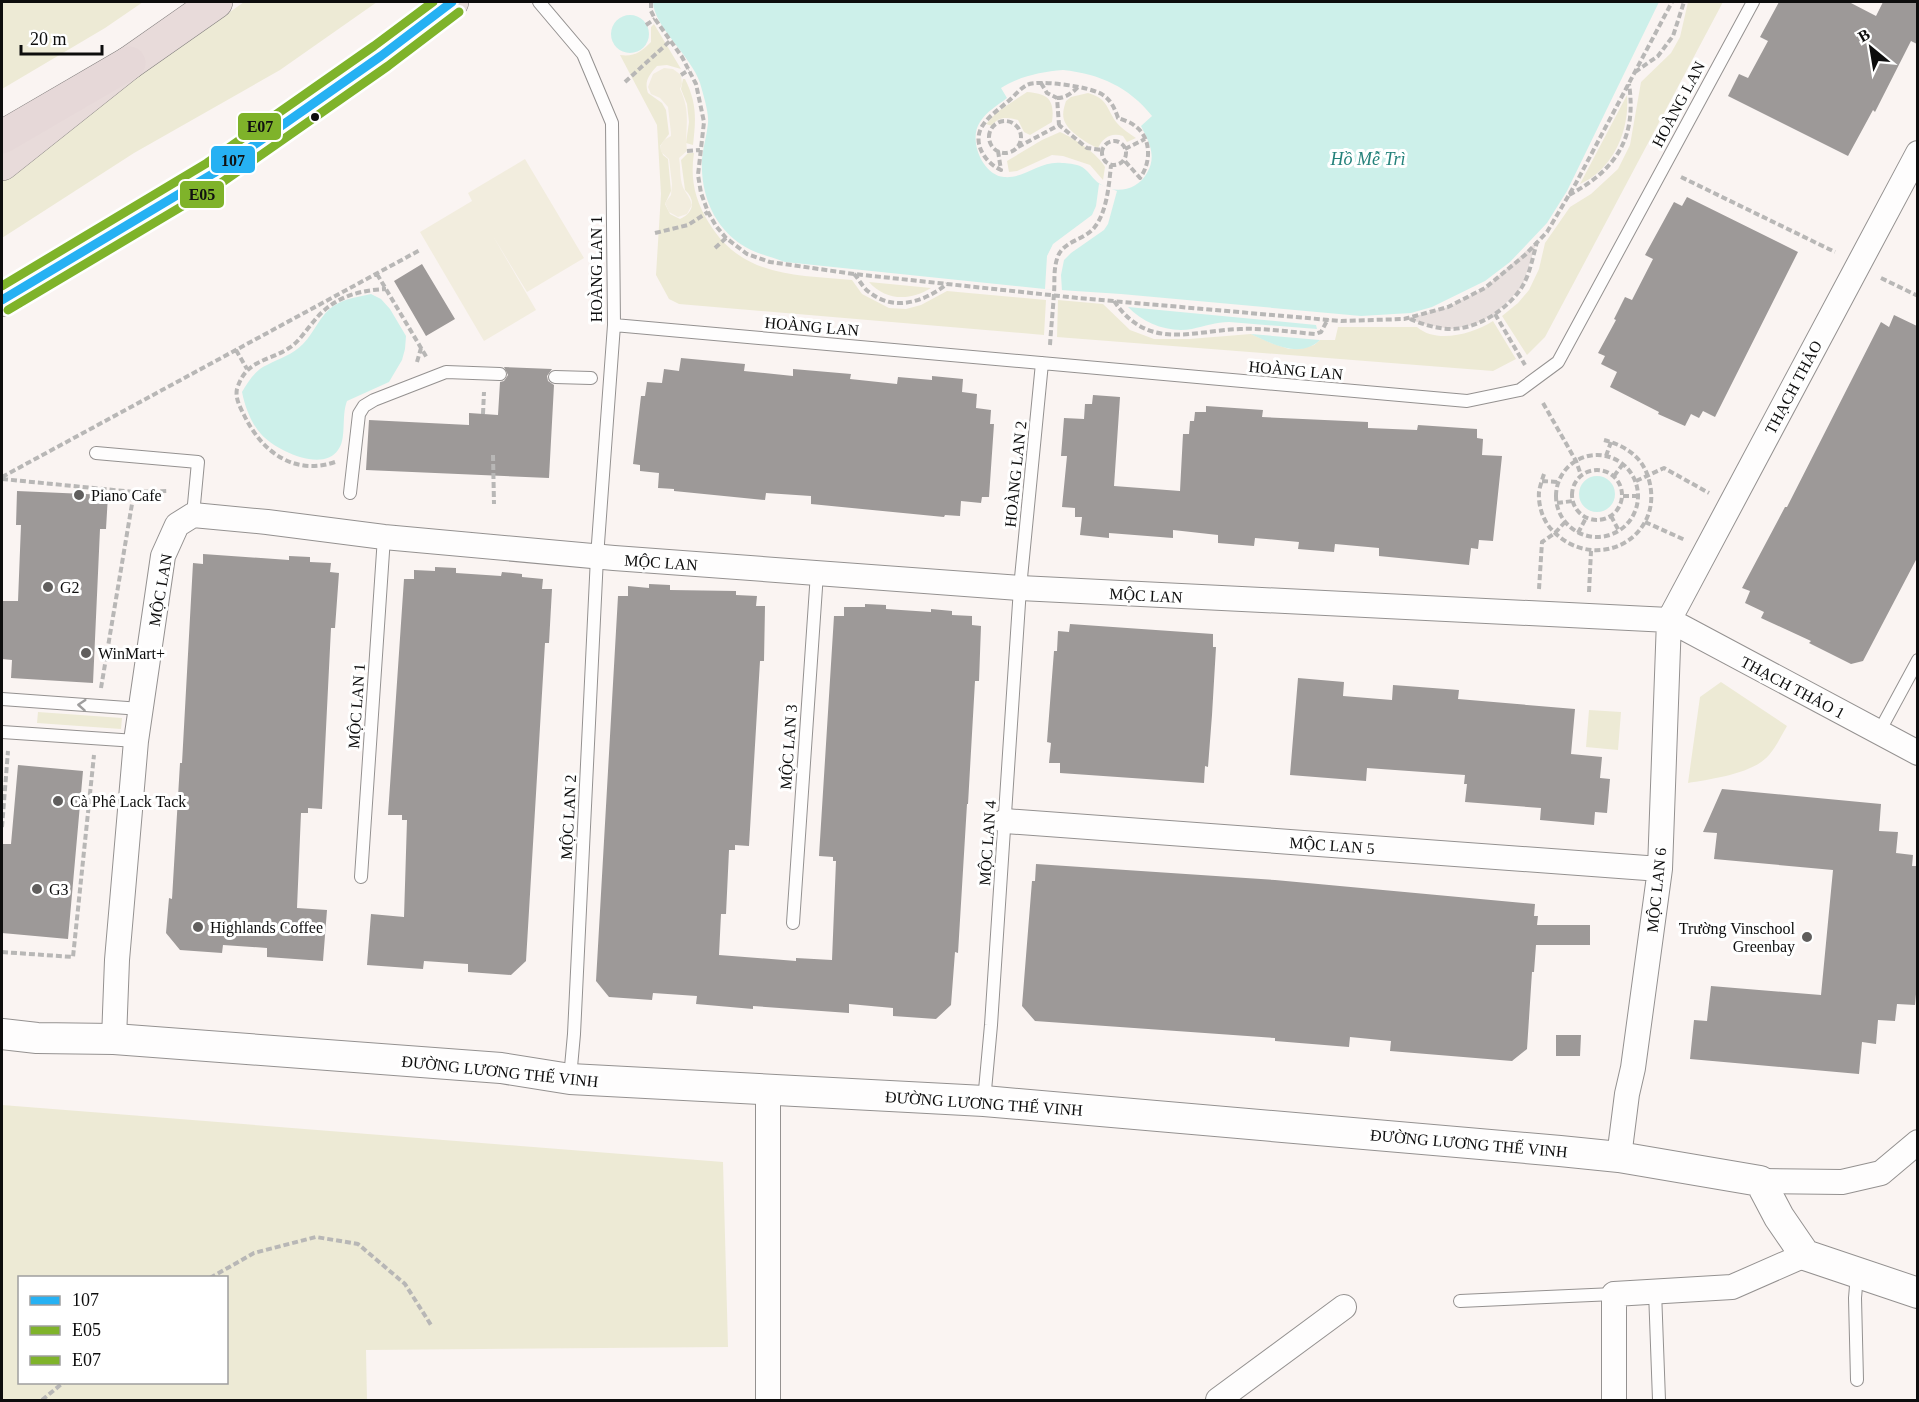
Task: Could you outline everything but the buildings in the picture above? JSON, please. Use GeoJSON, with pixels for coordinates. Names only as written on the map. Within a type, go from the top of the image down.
{"type":"FeatureCollection","features":[{"type":"Feature","properties":{"kind":"highway"},"geometry":{"type":"LineString","coordinates":[[2,164],[129,63],[216,2]]}},
{"type":"Feature","properties":{"kind":"highway"},"geometry":{"type":"LineString","coordinates":[[2,137],[129,63]]}},
{"type":"Feature","properties":{"kind":"main road"},"geometry":{"type":"LineString","coordinates":[[2,300],[214,173],[381,56],[452,2]]}},
{"type":"Feature","properties":{"kind":"street","name":"THẠCH THẢO"},"geometry":{"type":"LineString","coordinates":[[1669,621],[1917,153]]}},
{"type":"Feature","properties":{"kind":"street","name":"MỘC LAN"},"geometry":{"type":"LineString","coordinates":[[114,1039],[117,960],[136,741],[163,556],[177,525],[193,515],[384,537],[597,556],[1020,588],[1669,621]]}},
{"type":"Feature","properties":{"kind":"street","name":"THẠCH THẢO 1"},"geometry":{"type":"LineString","coordinates":[[1669,621],[1917,753]]}},
{"type":"Feature","properties":{"kind":"street","name":"MỘC LAN 6"},"geometry":{"type":"LineString","coordinates":[[1619,1157],[1660,869],[1669,621]]}},
{"type":"Feature","properties":{"kind":"street","name":"MỘC LAN 5"},"geometry":{"type":"LineString","coordinates":[[1005,821],[1660,869]]}},
{"type":"Feature","properties":{"kind":"street","name":"ĐƯỜNG LƯƠNG THẾ VINH"},"geometry":{"type":"LineString","coordinates":[[2,1034],[37,1038],[114,1039],[501,1068],[570,1079],[984,1101],[1314,1128],[1619,1157],[1760,1181]]}},
{"type":"Feature","properties":{"kind":"street"},"geometry":{"type":"LineString","coordinates":[[768,1091],[768,1401]]}},
{"type":"Feature","properties":{"kind":"street"},"geometry":{"type":"LineString","coordinates":[[1917,1142],[1881,1173],[1842,1182],[1760,1181],[1779,1217],[1805,1255],[1917,1293]]}},
{"type":"Feature","properties":{"kind":"street"},"geometry":{"type":"LineString","coordinates":[[1614,1401],[1614,1294],[1732,1287],[1805,1255]]}},
{"type":"Feature","properties":{"kind":"street"},"geometry":{"type":"LineString","coordinates":[[1218,1401],[1344,1307]]}},
{"type":"Feature","properties":{"kind":"lane","name":"HOÀNG LAN 1"},"geometry":{"type":"LineString","coordinates":[[539,2],[583,54],[612,123],[614,325],[597,556]]}},
{"type":"Feature","properties":{"kind":"lane","name":"HOÀNG LAN"},"geometry":{"type":"LineString","coordinates":[[614,325],[1467,401],[1520,390],[1558,362],[1753,2]]}},
{"type":"Feature","properties":{"kind":"lane","name":"HOÀNG LAN 2"},"geometry":{"type":"LineString","coordinates":[[1020,588],[1042,363]]}},
{"type":"Feature","properties":{"kind":"lane"},"geometry":{"type":"LineString","coordinates":[[350,493],[359,414],[364,406],[446,372],[500,374]]}},
{"type":"Feature","properties":{"kind":"lane"},"geometry":{"type":"LineString","coordinates":[[555,377],[591,378]]}},
{"type":"Feature","properties":{"kind":"lane"},"geometry":{"type":"LineString","coordinates":[[96,453],[198,462],[193,515]]}},
{"type":"Feature","properties":{"kind":"lane","name":"MỘC LAN 1"},"geometry":{"type":"LineString","coordinates":[[361,877],[384,537]]}},
{"type":"Feature","properties":{"kind":"lane","name":"MỘC LAN 2"},"geometry":{"type":"LineString","coordinates":[[570,1079],[575,1023],[597,556]]}},
{"type":"Feature","properties":{"kind":"lane","name":"MỘC LAN 3"},"geometry":{"type":"LineString","coordinates":[[793,923],[817,573]]}},
{"type":"Feature","properties":{"kind":"lane","name":"MỘC LAN 4"},"geometry":{"type":"LineString","coordinates":[[984,1101],[992,1025],[1020,588]]}},
{"type":"Feature","properties":{"kind":"lane"},"geometry":{"type":"LineString","coordinates":[[1879,732],[1917,660]]}},
{"type":"Feature","properties":{"kind":"lane"},"geometry":{"type":"LineString","coordinates":[[2,706],[2,699],[141,709]]}},
{"type":"Feature","properties":{"kind":"lane"},"geometry":{"type":"LineString","coordinates":[[2,732],[136,741]]}},
{"type":"Feature","properties":{"kind":"lane"},"geometry":{"type":"LineString","coordinates":[[1857,1272],[1854,1298],[1857,1380]]}},
{"type":"Feature","properties":{"kind":"lane"},"geometry":{"type":"LineString","coordinates":[[1655,1291],[1659,1401]]}},
{"type":"Feature","properties":{"kind":"lane"},"geometry":{"type":"LineString","coordinates":[[1460,1300],[1614,1294]]}},
{"type":"Feature","properties":{"kind":"path"},"geometry":{"type":"LineString","coordinates":[[651,2],[651,11],[655,19],[696,84],[704,122],[698,175],[701,193],[708,212],[726,238],[736,247],[759,259],[854,274],[1114,301],[1328,319],[1375,320],[1408,318],[1448,307],[1485,288],[1547,232],[1672,2]]}},
{"type":"Feature","properties":{"kind":"path"},"geometry":{"type":"LineString","coordinates":[[1635,72],[1659,56],[1673,36],[1684,2]]}},
{"type":"Feature","properties":{"kind":"path"},"geometry":{"type":"LineString","coordinates":[[646,25],[655,19]]}},
{"type":"Feature","properties":{"kind":"path"},"geometry":{"type":"LineString","coordinates":[[625,82],[670,41]]}},
{"type":"Feature","properties":{"kind":"path"},"geometry":{"type":"LineString","coordinates":[[681,75],[689,70]]}},
{"type":"Feature","properties":{"kind":"path"},"geometry":{"type":"LineString","coordinates":[[1041,83],[1047,93],[1057,98],[1062,98],[1078,87]]}},
{"type":"Feature","properties":{"kind":"path"},"geometry":{"type":"LineString","coordinates":[[998,152],[1001,170],[988,163],[982,152],[979,140],[983,124],[1027,85],[1041,83],[1078,87],[1102,94],[1114,107],[1118,118],[1136,126],[1144,139],[1149,161],[1147,169],[1140,178],[1124,160]]}},
{"type":"Feature","properties":{"kind":"path"},"geometry":{"type":"LineString","coordinates":[[1569,195],[1591,183],[1611,163],[1622,146],[1632,105],[1629,84]]}},
{"type":"Feature","properties":{"kind":"path"},"geometry":{"type":"LineString","coordinates":[[1057,98],[1059,126],[1087,148],[1102,150]]}},
{"type":"Feature","properties":{"kind":"path"},"geometry":{"type":"LineString","coordinates":[[1018,148],[1022,138],[1015,123],[1005,120],[991,128],[989,139],[993,148],[998,152],[1008,153],[1018,148],[1059,126]]}},
{"type":"Feature","properties":{"kind":"path"},"geometry":{"type":"LineString","coordinates":[[983,124],[991,128]]}},
{"type":"Feature","properties":{"kind":"path"},"geometry":{"type":"LineString","coordinates":[[1125,149],[1144,139]]}},
{"type":"Feature","properties":{"kind":"path"},"geometry":{"type":"LineString","coordinates":[[1114,141],[1121,144],[1126,155],[1118,165],[1111,165],[1106,162],[1102,150],[1114,141]]}},
{"type":"Feature","properties":{"kind":"path"},"geometry":{"type":"LineString","coordinates":[[687,151],[700,150]]}},
{"type":"Feature","properties":{"kind":"path"},"geometry":{"type":"LineString","coordinates":[[1050,346],[1053,278],[1058,254],[1070,243],[1084,237],[1095,228],[1104,208],[1111,165]]}},
{"type":"Feature","properties":{"kind":"path"},"geometry":{"type":"LineString","coordinates":[[1681,177],[1835,252]]}},
{"type":"Feature","properties":{"kind":"path"},"geometry":{"type":"LineString","coordinates":[[655,233],[687,225],[708,212]]}},
{"type":"Feature","properties":{"kind":"path"},"geometry":{"type":"LineString","coordinates":[[715,248],[726,238]]}},
{"type":"Feature","properties":{"kind":"path"},"geometry":{"type":"LineString","coordinates":[[1408,318],[1422,324],[1451,329],[1474,325],[1495,314],[1522,287],[1537,242]]}},
{"type":"Feature","properties":{"kind":"path"},"geometry":{"type":"LineString","coordinates":[[2,478],[420,250]]}},
{"type":"Feature","properties":{"kind":"path"},"geometry":{"type":"LineString","coordinates":[[377,274],[430,364]]}},
{"type":"Feature","properties":{"kind":"path"},"geometry":{"type":"LineString","coordinates":[[854,274],[868,292],[884,301],[900,303],[920,301],[948,284]]}},
{"type":"Feature","properties":{"kind":"path"},"geometry":{"type":"LineString","coordinates":[[1880,278],[1917,296]]}},
{"type":"Feature","properties":{"kind":"path"},"geometry":{"type":"LineString","coordinates":[[340,458],[334,463],[312,467],[290,463],[259,441],[237,400],[237,390],[247,369],[289,348],[322,311],[339,299],[365,290],[386,289]]}},
{"type":"Feature","properties":{"kind":"path"},"geometry":{"type":"LineString","coordinates":[[1114,301],[1138,327],[1161,335],[1244,329],[1315,334],[1321,333],[1328,319]]}},
{"type":"Feature","properties":{"kind":"path"},"geometry":{"type":"LineString","coordinates":[[1495,314],[1527,368]]}},
{"type":"Feature","properties":{"kind":"path"},"geometry":{"type":"LineString","coordinates":[[415,367],[421,348]]}},
{"type":"Feature","properties":{"kind":"path"},"geometry":{"type":"LineString","coordinates":[[236,350],[247,369]]}},
{"type":"Feature","properties":{"kind":"path"},"geometry":{"type":"LineString","coordinates":[[1543,403],[1576,461],[1581,475]]}},
{"type":"Feature","properties":{"kind":"path"},"geometry":{"type":"LineString","coordinates":[[1544,474],[1539,492],[1541,510],[1549,526],[1561,540],[1577,549],[1591,551],[1613,549],[1630,539],[1645,522],[1650,509],[1652,490],[1648,475],[1637,456],[1622,446],[1604,440]]}},
{"type":"Feature","properties":{"kind":"path"},"geometry":{"type":"LineString","coordinates":[[1606,456],[1611,442]]}},
{"type":"Feature","properties":{"kind":"path"},"geometry":{"type":"LineString","coordinates":[[493,455],[494,504]]}},
{"type":"Feature","properties":{"kind":"path"},"geometry":{"type":"LineString","coordinates":[[1588,456],[1606,456],[1623,464],[1636,481],[1638,496],[1634,514],[1627,525],[1619,531],[1603,537],[1588,537],[1578,533],[1565,522],[1558,510],[1556,496],[1558,482],[1565,470],[1576,461],[1588,456]]}},
{"type":"Feature","properties":{"kind":"path"},"geometry":{"type":"LineString","coordinates":[[1614,476],[1623,464]]}},
{"type":"Feature","properties":{"kind":"path"},"geometry":{"type":"LineString","coordinates":[[1636,481],[1664,468],[1710,493]]}},
{"type":"Feature","properties":{"kind":"path"},"geometry":{"type":"LineString","coordinates":[[1588,471],[1605,471],[1614,476],[1618,480],[1623,496],[1617,511],[1611,516],[1595,520],[1579,513],[1572,501],[1575,481],[1588,471]]}},
{"type":"Feature","properties":{"kind":"path"},"geometry":{"type":"LineString","coordinates":[[2,478],[134,492],[168,491]]}},
{"type":"Feature","properties":{"kind":"path"},"geometry":{"type":"LineString","coordinates":[[1542,481],[1558,482]]}},
{"type":"Feature","properties":{"kind":"path"},"geometry":{"type":"LineString","coordinates":[[100,694],[134,492]]}},
{"type":"Feature","properties":{"kind":"path"},"geometry":{"type":"LineString","coordinates":[[1623,496],[1638,496]]}},
{"type":"Feature","properties":{"kind":"path"},"geometry":{"type":"LineString","coordinates":[[1557,503],[1572,501]]}},
{"type":"Feature","properties":{"kind":"path"},"geometry":{"type":"LineString","coordinates":[[1611,516],[1619,531]]}},
{"type":"Feature","properties":{"kind":"path"},"geometry":{"type":"LineString","coordinates":[[1578,533],[1586,518]]}},
{"type":"Feature","properties":{"kind":"path"},"geometry":{"type":"LineString","coordinates":[[1539,594],[1542,542],[1565,522]]}},
{"type":"Feature","properties":{"kind":"path"},"geometry":{"type":"LineString","coordinates":[[1645,522],[1685,540]]}},
{"type":"Feature","properties":{"kind":"path"},"geometry":{"type":"LineString","coordinates":[[1589,598],[1591,551]]}},
{"type":"Feature","properties":{"kind":"path"},"geometry":{"type":"LineString","coordinates":[[2,827],[8,750],[18,751]]}},
{"type":"Feature","properties":{"kind":"path"},"geometry":{"type":"LineString","coordinates":[[83,756],[104,757]]}},
{"type":"Feature","properties":{"kind":"path"},"geometry":{"type":"LineString","coordinates":[[2,952],[73,957],[93,757]]}},
{"type":"Feature","properties":{"kind":"path"},"geometry":{"type":"LineString","coordinates":[[214,1276],[254,1253],[316,1237],[358,1244],[405,1284],[431,1325]]}},
{"type":"Feature","properties":{"kind":"path"},"geometry":{"type":"LineString","coordinates":[[42,1401],[63,1384]]}},
{"type":"Feature","properties":{"kind":"shaded area"},"geometry":{"type":"Polygon","coordinates":[[[2,2],[143,2],[105,28],[2,89],[2,2]]]}},
{"type":"Feature","properties":{"kind":"shaded area"},"geometry":{"type":"Polygon","coordinates":[[[244,2],[377,2],[280,70],[134,153],[2,238],[2,175],[95,103],[244,2]]]}},
{"type":"Feature","properties":{"kind":"shaded area"},"geometry":{"type":"Polygon","coordinates":[[[1688,2],[1723,2],[1545,337],[1527,355],[1502,316],[1529,290],[1539,269],[1545,243],[1570,207],[1591,194],[1618,169],[1630,145],[1641,82],[1671,53],[1680,37],[1688,2]]]}},
{"type":"Feature","properties":{"kind":"shaded area"},"geometry":{"type":"Polygon","coordinates":[[[654,24],[681,69],[667,65],[657,66],[647,82],[648,93],[662,103],[666,110],[669,134],[660,146],[663,155],[668,159],[671,191],[665,204],[670,214],[680,219],[691,210],[692,202],[685,190],[681,160],[688,153],[694,153],[693,181],[704,215],[722,241],[737,254],[754,263],[790,274],[852,280],[862,294],[889,308],[906,309],[921,305],[947,291],[1046,300],[1044,335],[679,304],[669,299],[656,275],[661,194],[657,125],[620,55],[633,54],[647,46],[651,42],[651,27],[654,24]]]}},
{"type":"Feature","properties":{"kind":"shaded area"},"geometry":{"type":"Polygon","coordinates":[[[664,68],[673,69],[681,75],[680,89],[687,114],[687,151],[679,158],[683,187],[692,205],[687,214],[678,217],[669,212],[665,203],[671,195],[672,184],[669,159],[661,152],[660,147],[664,140],[671,136],[668,107],[660,98],[651,94],[648,87],[653,74],[664,68]]]}},
{"type":"Feature","properties":{"kind":"shaded area"},"geometry":{"type":"Polygon","coordinates":[[[683,79],[689,88],[694,104],[693,145],[686,143],[689,122],[687,104],[681,89],[683,79]]]}},
{"type":"Feature","properties":{"kind":"shaded area"},"geometry":{"type":"Polygon","coordinates":[[[1027,92],[1040,94],[1048,99],[1052,108],[1052,122],[1030,135],[1024,132],[1018,120],[1014,119],[1000,119],[992,126],[986,124],[997,112],[1027,92]]]}},
{"type":"Feature","properties":{"kind":"shaded area"},"geometry":{"type":"Polygon","coordinates":[[[1088,93],[1104,101],[1117,123],[1136,138],[1127,142],[1123,136],[1111,135],[1102,141],[1098,148],[1074,133],[1063,118],[1066,101],[1071,97],[1088,93]]]}},
{"type":"Feature","properties":{"kind":"shaded area"},"geometry":{"type":"Polygon","coordinates":[[[1627,95],[1626,122],[1617,147],[1602,169],[1592,178],[1580,184],[1627,95]]]}},
{"type":"Feature","properties":{"kind":"shaded area"},"geometry":{"type":"Polygon","coordinates":[[[1060,132],[1085,147],[1102,162],[1105,167],[1103,180],[1090,165],[1063,156],[1052,155],[1017,171],[1009,172],[1007,161],[1060,132]]]}},
{"type":"Feature","properties":{"kind":"shaded area"},"geometry":{"type":"Polygon","coordinates":[[[525,159],[584,258],[527,292],[493,236],[536,310],[484,341],[420,232],[472,201],[468,193],[525,159]]]}},
{"type":"Feature","properties":{"kind":"shaded area"},"geometry":{"type":"Polygon","coordinates":[[[1537,241],[1522,287],[1495,314],[1474,325],[1451,329],[1422,324],[1408,318],[1448,307],[1485,288],[1537,241]]]}},
{"type":"Feature","properties":{"kind":"shaded area"},"geometry":{"type":"Polygon","coordinates":[[[869,282],[931,288],[915,295],[898,297],[883,293],[869,282]]]}},
{"type":"Feature","properties":{"kind":"shaded area"},"geometry":{"type":"Polygon","coordinates":[[[1058,300],[1103,304],[1130,330],[1154,339],[1189,339],[1251,334],[1289,349],[1314,345],[1320,340],[1335,340],[1338,327],[1417,327],[1434,335],[1444,336],[1475,330],[1493,321],[1516,359],[1493,371],[1057,337],[1058,300]]]}},
{"type":"Feature","properties":{"kind":"shaded area"},"geometry":{"type":"Polygon","coordinates":[[[1721,682],[1787,726],[1769,755],[1753,767],[1731,775],[1688,783],[1700,697],[1721,682]]]}},
{"type":"Feature","properties":{"kind":"shaded area"},"geometry":{"type":"Polygon","coordinates":[[[1589,710],[1621,712],[1618,750],[1586,747],[1589,710]]]}},
{"type":"Feature","properties":{"kind":"shaded area"},"geometry":{"type":"Polygon","coordinates":[[[38,712],[122,718],[121,729],[37,723],[38,712]]]}},
{"type":"Feature","properties":{"kind":"shaded area"},"geometry":{"type":"Polygon","coordinates":[[[2,1105],[723,1162],[728,1347],[366,1350],[367,1400],[2,1400],[2,1105]]]}},
{"type":"Feature","properties":{"kind":"water","name":"Hồ Mễ Trì"},"geometry":{"type":"Polygon","coordinates":[[[653,2],[1659,2],[1567,191],[1547,223],[1510,262],[1485,281],[1432,307],[1411,313],[1361,316],[1045,289],[785,262],[751,250],[728,234],[707,200],[702,159],[708,119],[703,92],[689,62],[655,12],[653,2]],[[1063,70],[1039,73],[1016,80],[1001,88],[1007,98],[985,115],[977,129],[979,155],[989,170],[996,175],[1011,177],[1047,164],[1078,165],[1083,167],[1097,182],[1119,190],[1132,187],[1143,179],[1150,167],[1152,155],[1141,126],[1152,116],[1134,97],[1113,84],[1077,72],[1063,70]]]}},
{"type":"Feature","properties":{"kind":"water"},"geometry":{"type":"Polygon","coordinates":[[[630,15],[644,20],[649,34],[644,48],[630,53],[616,48],[611,34],[616,20],[630,15]]]}},
{"type":"Feature","properties":{"kind":"water"},"geometry":{"type":"Polygon","coordinates":[[[371,294],[381,299],[390,309],[406,336],[402,360],[389,382],[347,401],[341,445],[331,457],[310,459],[287,452],[257,430],[247,409],[242,392],[244,388],[263,367],[299,348],[321,318],[335,305],[371,294]]]}},
{"type":"Feature","properties":{"kind":"water"},"geometry":{"type":"Polygon","coordinates":[[[1128,307],[1316,325],[1317,329],[1229,322],[1175,330],[1157,326],[1128,307]]]}},
{"type":"Feature","properties":{"kind":"water"},"geometry":{"type":"Polygon","coordinates":[[[1251,334],[1320,340],[1312,346],[1295,349],[1277,345],[1251,334]]]}},
{"type":"Feature","properties":{"kind":"water"},"geometry":{"type":"Polygon","coordinates":[[[1597,476],[1609,482],[1615,494],[1609,506],[1597,512],[1585,506],[1579,494],[1585,482],[1597,476]]]}},
{"type":"Feature","properties":{"kind":"pier"},"geometry":{"type":"Polygon","coordinates":[[[1099,184],[1117,191],[1108,224],[1104,230],[1064,260],[1061,275],[1062,291],[1045,289],[1047,256],[1053,244],[1092,215],[1096,206],[1099,184]]]}},
{"type":"Feature","properties":{"kind":"transit line","name":"E07"},"geometry":{"type":"LineString","coordinates":[[2,286],[207,163],[433,2]]}},
{"type":"Feature","properties":{"kind":"transit line","name":"107"},"geometry":{"type":"LineString","coordinates":[[2,300],[214,173],[381,56],[452,2]]}},
{"type":"Feature","properties":{"kind":"transit line","name":"E05"},"geometry":{"type":"LineString","coordinates":[[8,310],[221,183],[388,66],[459,12]]}},
{"type":"Feature","properties":{"kind":"place","name":"Piano Cafe"},"geometry":{"type":"Point","coordinates":[79,495]}},
{"type":"Feature","properties":{"kind":"place","name":"G2"},"geometry":{"type":"Point","coordinates":[48,587]}},
{"type":"Feature","properties":{"kind":"place","name":"WinMart+"},"geometry":{"type":"Point","coordinates":[86,653]}},
{"type":"Feature","properties":{"kind":"place","name":"Cà Phê Lack Tack"},"geometry":{"type":"Point","coordinates":[58,801]}},
{"type":"Feature","properties":{"kind":"place","name":"G3"},"geometry":{"type":"Point","coordinates":[37,889]}},
{"type":"Feature","properties":{"kind":"place","name":"Highlands Coffee"},"geometry":{"type":"Point","coordinates":[198,927]}},
{"type":"Feature","properties":{"kind":"place","name":"Trường Vinschool Greenbay"},"geometry":{"type":"Point","coordinates":[1807,937]}}]}
